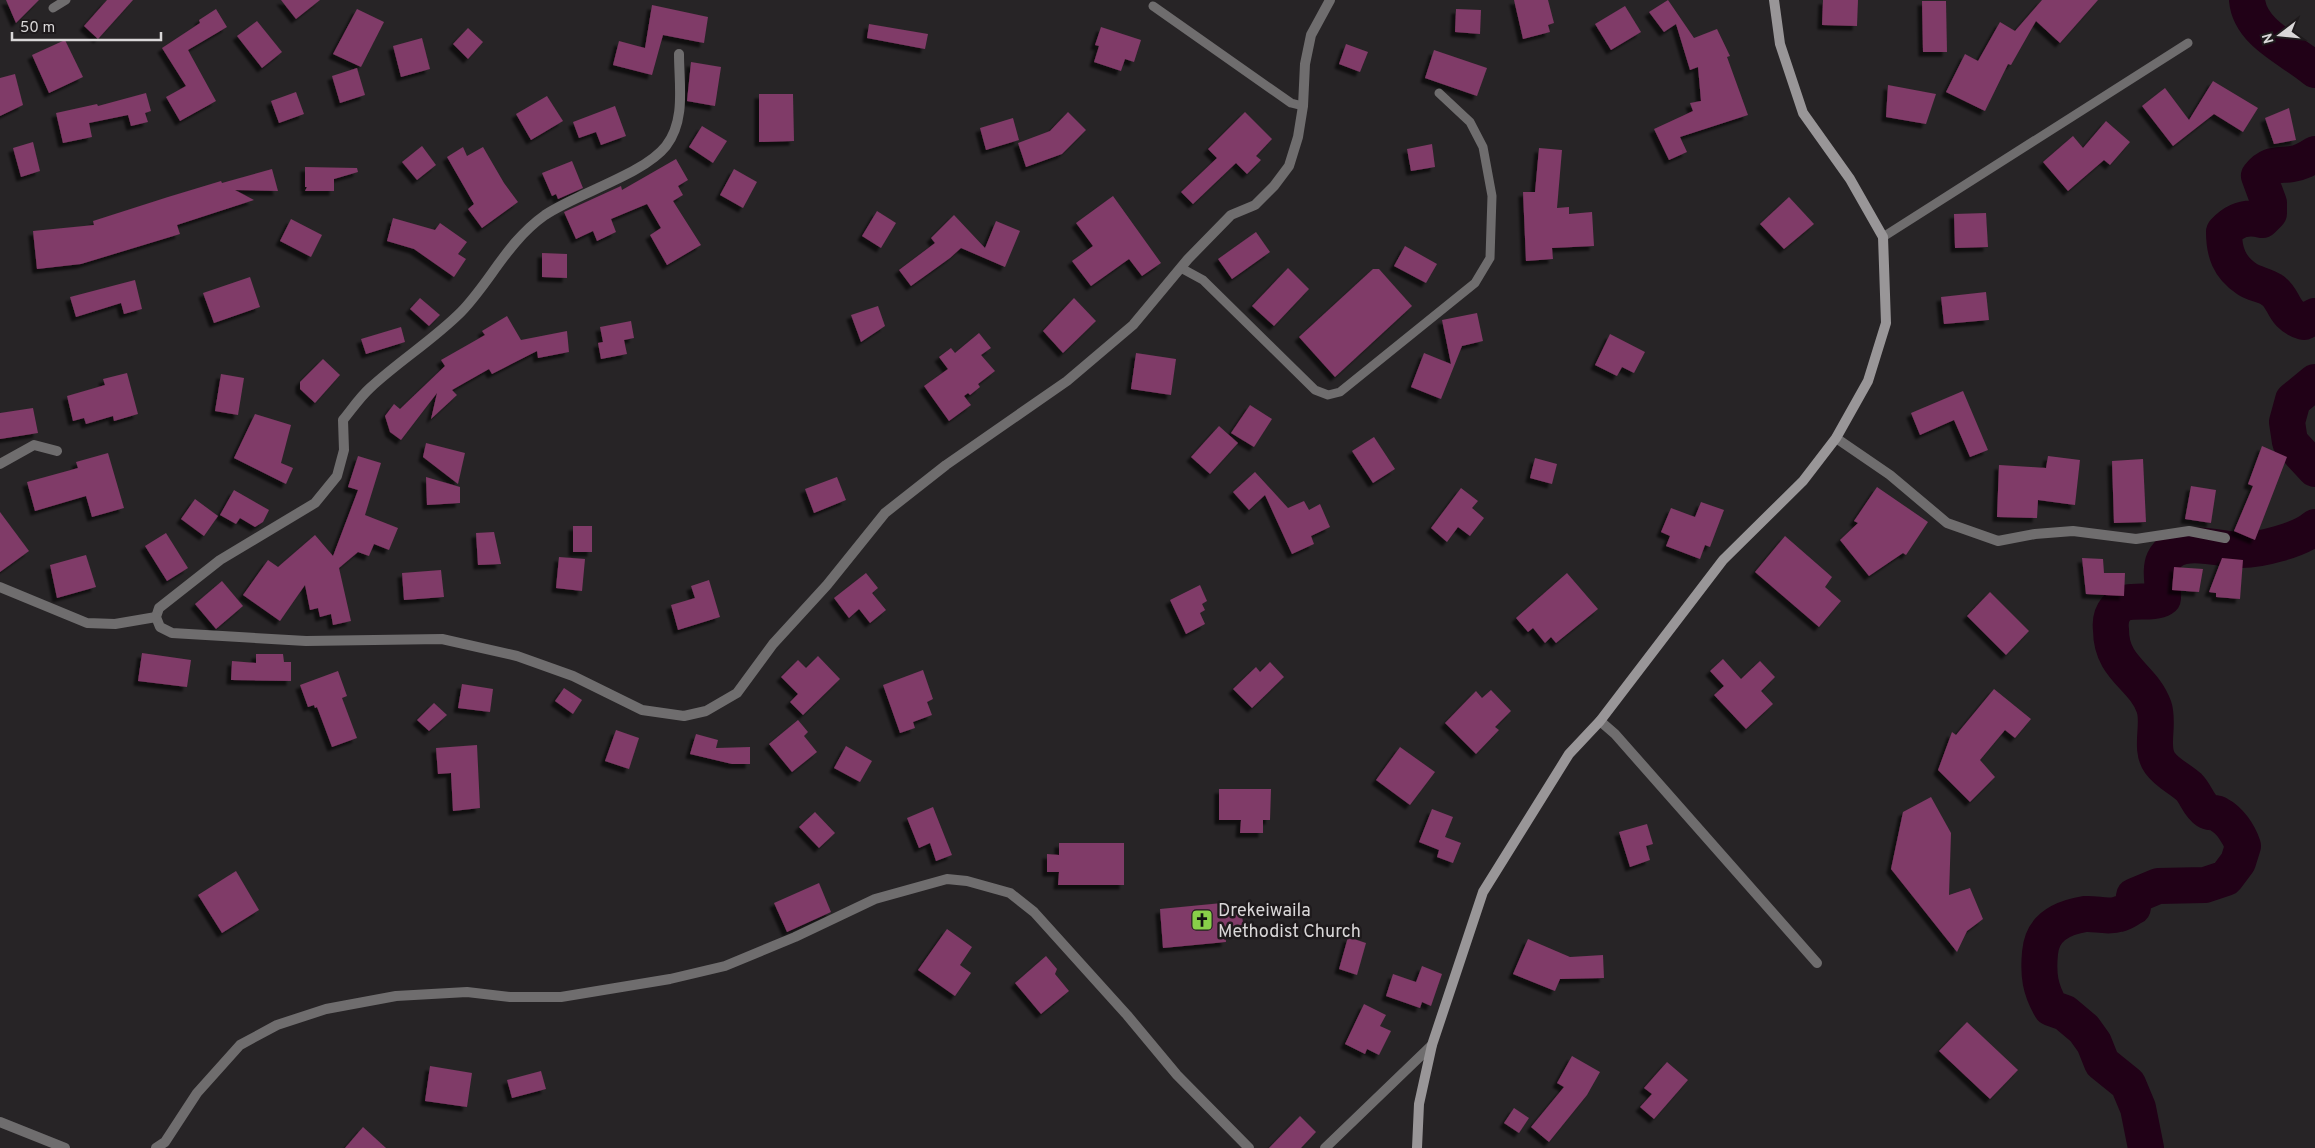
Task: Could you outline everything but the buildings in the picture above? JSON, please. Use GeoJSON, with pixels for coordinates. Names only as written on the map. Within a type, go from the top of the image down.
{"type":"FeatureCollection","features":[{"type":"Feature","properties":{"kind":"street"},"geometry":{"type":"LineString","coordinates":[[679,54],[679,119],[674,133],[659,154],[640,167],[571,200],[544,216],[513,242],[461,312],[369,388],[343,420],[344,450],[337,476],[314,503],[220,560],[159,608],[156,616],[160,627],[172,633],[306,641],[442,638],[517,656],[573,676],[642,710],[684,716],[706,711],[737,693],[773,644],[827,585],[885,513],[946,465],[1066,381],[1133,325],[1181,268],[1231,215],[1255,205],[1274,186],[1289,166],[1298,137],[1303,106],[1305,64],[1311,35],[1330,0]]}},
{"type":"Feature","properties":{"kind":"street"},"geometry":{"type":"LineString","coordinates":[[1416,1148],[1419,1104],[1432,1045],[1484,892],[1553,777],[1569,754],[1600,721],[1722,560],[1803,481],[1836,438],[1868,381],[1886,323],[1883,237],[1850,179],[1803,113],[1780,44],[1774,0]]}},
{"type":"Feature","properties":{"kind":"street"},"geometry":{"type":"LineString","coordinates":[[1836,438],[1890,475],[1947,523],[1998,541],[2034,534],[2074,531],[2136,539],[2189,531],[2225,538]]}},
{"type":"Feature","properties":{"kind":"street"},"geometry":{"type":"LineString","coordinates":[[0,464],[34,445],[57,450]]}},
{"type":"Feature","properties":{"kind":"street"},"geometry":{"type":"LineString","coordinates":[[0,588],[88,623],[115,624],[156,616]]}},
{"type":"Feature","properties":{"kind":"street"},"geometry":{"type":"LineString","coordinates":[[1600,721],[1616,734],[1817,963]]}},
{"type":"Feature","properties":{"kind":"street"},"geometry":{"type":"LineString","coordinates":[[156,1148],[165,1142],[197,1093],[240,1045],[277,1025],[326,1009],[396,996],[468,992],[510,997],[561,997],[670,979],[725,966],[795,937],[875,899],[947,879],[967,881],[1010,894],[1034,912],[1127,1015],[1177,1075],[1249,1148]]}},
{"type":"Feature","properties":{"kind":"street"},"geometry":{"type":"LineString","coordinates":[[1325,1148],[1432,1045]]}},
{"type":"Feature","properties":{"kind":"street"},"geometry":{"type":"LineString","coordinates":[[0,1122],[65,1148]]}},
{"type":"Feature","properties":{"kind":"lane"},"geometry":{"type":"LineString","coordinates":[[53,8],[66,0]]}},
{"type":"Feature","properties":{"kind":"lane"},"geometry":{"type":"LineString","coordinates":[[1153,6],[1291,103],[1303,106]]}},
{"type":"Feature","properties":{"kind":"lane"},"geometry":{"type":"LineString","coordinates":[[1883,237],[2188,43]]}},
{"type":"Feature","properties":{"kind":"lane"},"geometry":{"type":"LineString","coordinates":[[1181,268],[1203,280],[1315,390],[1328,395],[1340,392],[1475,284],[1490,258],[1492,196],[1483,147],[1470,122],[1439,93]]}},
{"type":"Feature","properties":{"kind":"waterway"},"geometry":{"type":"LineString","coordinates":[[2247,0],[2250,12],[2264,32],[2315,70]]}},
{"type":"Feature","properties":{"kind":"waterway"},"geometry":{"type":"LineString","coordinates":[[2315,154],[2298,163],[2266,169],[2259,176],[2269,203],[2269,213],[2262,220],[2251,218],[2241,220],[2232,224],[2224,232],[2225,246],[2229,258],[2241,274],[2250,281],[2272,290],[2280,298],[2287,311],[2297,319],[2304,322],[2315,316]]}},
{"type":"Feature","properties":{"kind":"waterway"},"geometry":{"type":"LineString","coordinates":[[2315,382],[2293,400],[2287,422],[2290,442],[2315,469]]}},
{"type":"Feature","properties":{"kind":"waterway"},"geometry":{"type":"LineString","coordinates":[[2146,1148],[2138,1108],[2128,1084],[2102,1063],[2094,1043],[2084,1029],[2065,1013],[2051,1008],[2047,1001],[2042,988],[2039,961],[2044,937],[2054,926],[2068,918],[2085,914],[2110,916],[2121,913],[2133,907],[2134,896],[2158,886],[2205,885],[2226,878],[2238,862],[2243,846],[2230,824],[2217,813],[2208,812],[2204,809],[2189,787],[2166,770],[2160,763],[2155,750],[2156,714],[2154,707],[2143,687],[2116,654],[2112,643],[2111,619],[2116,609],[2121,605],[2163,598],[2162,574],[2164,560],[2170,552],[2178,548],[2198,545],[2239,550],[2257,549],[2289,540],[2315,527]]}},
{"type":"Feature","properties":{"kind":"place","name":"Drekeiwaila Methodist Church"},"geometry":{"type":"Point","coordinates":[1202,920]}}]}
